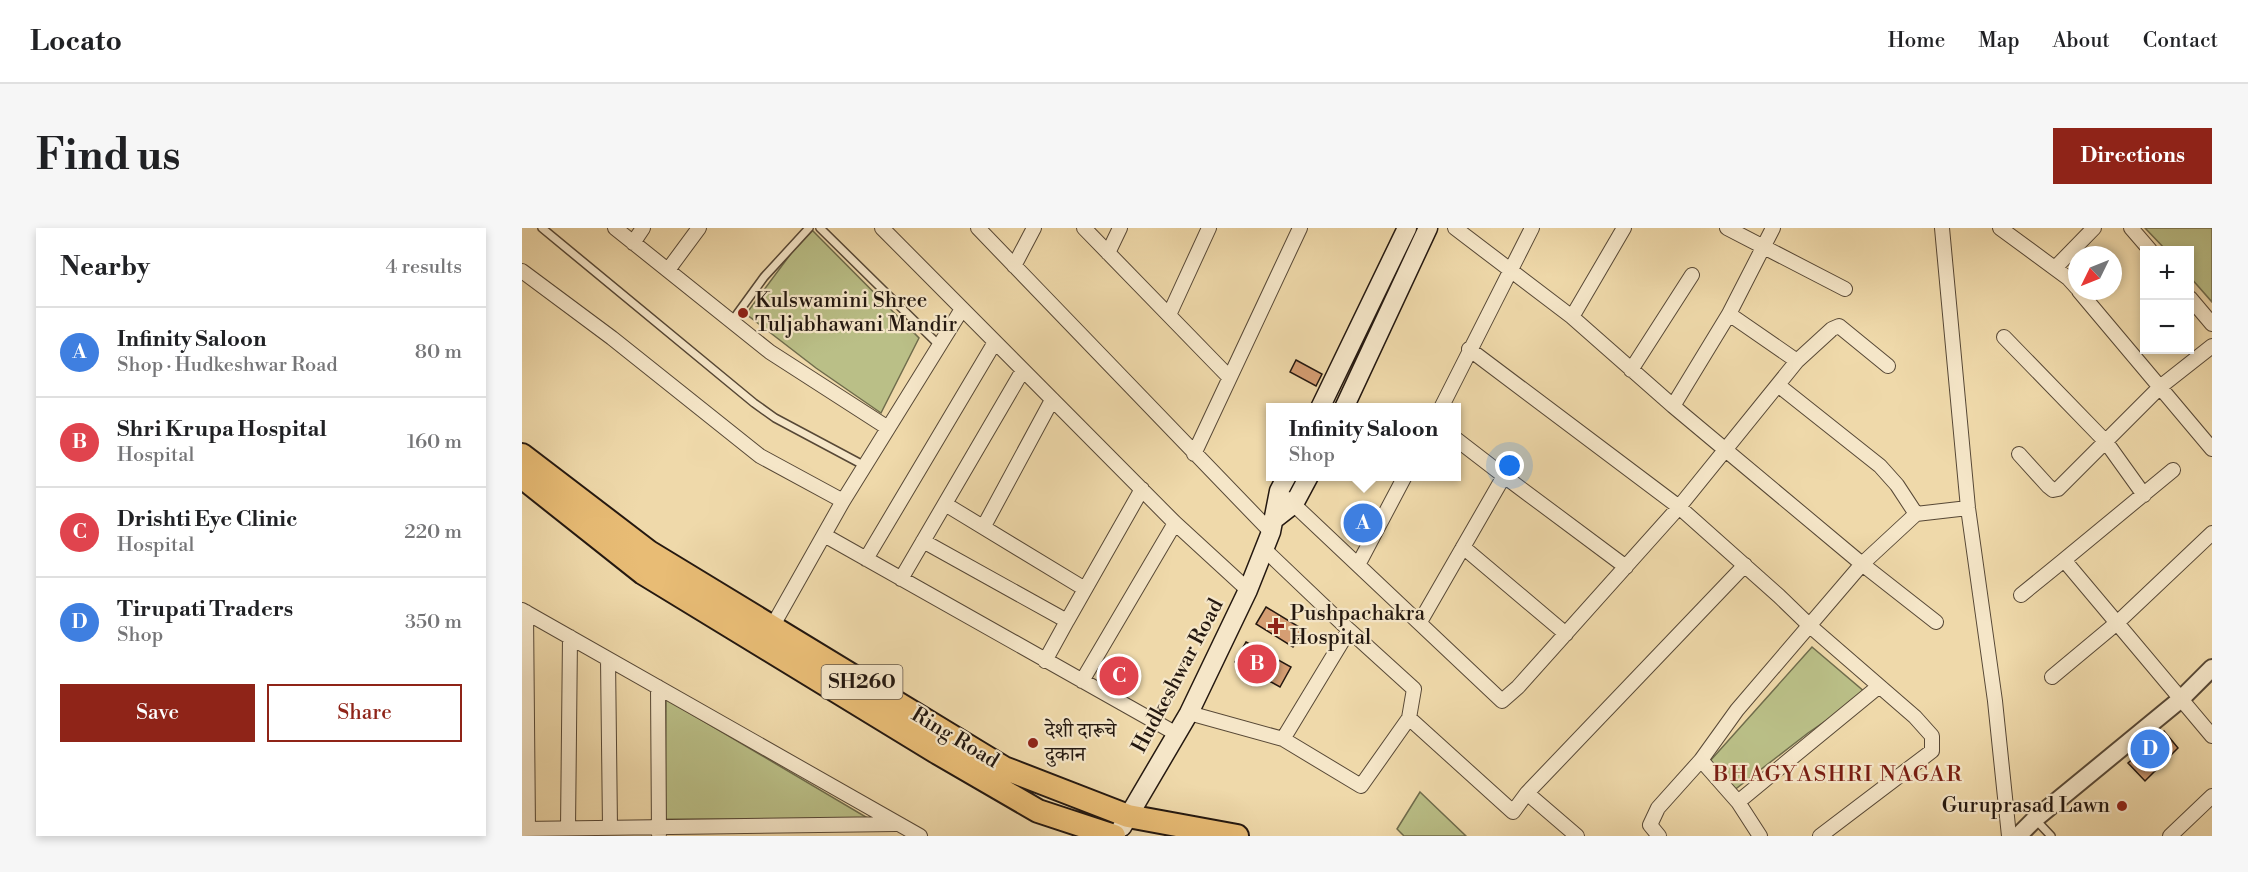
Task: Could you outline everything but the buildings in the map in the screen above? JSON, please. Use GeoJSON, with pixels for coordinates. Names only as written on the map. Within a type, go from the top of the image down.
{"type":"FeatureCollection","features":[{"type":"Feature","properties":{"kind":"highway","name":"Ring Road"},"geometry":{"type":"LineString","coordinates":[[522,455],[649,552],[1004,768],[1128,816],[1237,836]]}},
{"type":"Feature","properties":{"kind":"highway","name":"Ring Road"},"geometry":{"type":"LineString","coordinates":[[522,477],[643,573],[928,746],[1038,811],[1115,836]]}},
{"type":"Feature","properties":{"kind":"main road"},"geometry":{"type":"LineString","coordinates":[[1322,403],[1407,228]]}},
{"type":"Feature","properties":{"kind":"main road"},"geometry":{"type":"LineString","coordinates":[[1346,403],[1428,228]]}},
{"type":"Feature","properties":{"kind":"main road"},"geometry":{"type":"LineString","coordinates":[[1274,525],[1294,504],[1307,481]]}},
{"type":"Feature","properties":{"kind":"main road","name":"Hudkeshwar Road"},"geometry":{"type":"LineString","coordinates":[[1115,836],[1189,713],[1248,590],[1274,525],[1283,484]]}},
{"type":"Feature","properties":{"kind":"street"},"geometry":{"type":"LineString","coordinates":[[615,228],[770,352],[888,429]]}},
{"type":"Feature","properties":{"kind":"street"},"geometry":{"type":"LineString","coordinates":[[633,243],[644,228]]}},
{"type":"Feature","properties":{"kind":"street"},"geometry":{"type":"LineString","coordinates":[[668,270],[699,228]]}},
{"type":"Feature","properties":{"kind":"street"},"geometry":{"type":"LineString","coordinates":[[882,228],[1175,523],[1248,590]]}},
{"type":"Feature","properties":{"kind":"street"},"geometry":{"type":"LineString","coordinates":[[978,228],[1194,454],[1274,525]]}},
{"type":"Feature","properties":{"kind":"street"},"geometry":{"type":"LineString","coordinates":[[1014,266],[1034,228]]}},
{"type":"Feature","properties":{"kind":"street"},"geometry":{"type":"LineString","coordinates":[[1084,228],[1229,377]]}},
{"type":"Feature","properties":{"kind":"street"},"geometry":{"type":"LineString","coordinates":[[1108,253],[1120,228]]}},
{"type":"Feature","properties":{"kind":"street"},"geometry":{"type":"LineString","coordinates":[[1169,315],[1209,228]]}},
{"type":"Feature","properties":{"kind":"street"},"geometry":{"type":"LineString","coordinates":[[1194,454],[1300,228]]}},
{"type":"Feature","properties":{"kind":"street"},"geometry":{"type":"LineString","coordinates":[[1455,228],[1572,317],[1673,406],[1935,622]]}},
{"type":"Feature","properties":{"kind":"street"},"geometry":{"type":"LineString","coordinates":[[1443,403],[1532,228]]}},
{"type":"Feature","properties":{"kind":"street"},"geometry":{"type":"LineString","coordinates":[[1572,317],[1624,228]]}},
{"type":"Feature","properties":{"kind":"street"},"geometry":{"type":"LineString","coordinates":[[1727,228],[1845,289]]}},
{"type":"Feature","properties":{"kind":"street"},"geometry":{"type":"LineString","coordinates":[[1673,406],[1729,314],[1773,228]]}},
{"type":"Feature","properties":{"kind":"street"},"geometry":{"type":"LineString","coordinates":[[1942,228],[1968,508],[1995,701],[2009,836]]}},
{"type":"Feature","properties":{"kind":"street"},"geometry":{"type":"LineString","coordinates":[[2000,228],[2068,278]]}},
{"type":"Feature","properties":{"kind":"street"},"geometry":{"type":"LineString","coordinates":[[2055,268],[2094,228]]}},
{"type":"Feature","properties":{"kind":"street"},"geometry":{"type":"LineString","coordinates":[[2131,228],[2147,246]]}},
{"type":"Feature","properties":{"kind":"street"},"geometry":{"type":"LineString","coordinates":[[522,271],[612,338],[760,456],[843,501]]}},
{"type":"Feature","properties":{"kind":"street"},"geometry":{"type":"LineString","coordinates":[[1631,370],[1692,275]]}},
{"type":"Feature","properties":{"kind":"street"},"geometry":{"type":"LineString","coordinates":[[2086,300],[2212,449]]}},
{"type":"Feature","properties":{"kind":"street"},"geometry":{"type":"LineString","coordinates":[[2192,300],[2212,324]]}},
{"type":"Feature","properties":{"kind":"street"},"geometry":{"type":"LineString","coordinates":[[772,627],[843,501],[962,309]]}},
{"type":"Feature","properties":{"kind":"street"},"geometry":{"type":"LineString","coordinates":[[1729,314],[1797,361]]}},
{"type":"Feature","properties":{"kind":"street"},"geometry":{"type":"LineString","coordinates":[[1283,484],[1294,504],[1502,701],[1518,687],[1679,507],[1797,361],[1832,329],[1839,326],[1888,366]]}},
{"type":"Feature","properties":{"kind":"street"},"geometry":{"type":"LineString","coordinates":[[2004,337],[2106,442],[2144,495]]}},
{"type":"Feature","properties":{"kind":"street"},"geometry":{"type":"LineString","coordinates":[[866,559],[995,342]]}},
{"type":"Feature","properties":{"kind":"street"},"geometry":{"type":"LineString","coordinates":[[2019,454],[2053,490],[2058,489],[2160,387],[2212,346]]}},
{"type":"Feature","properties":{"kind":"street"},"geometry":{"type":"LineString","coordinates":[[1469,349],[1679,507],[1745,565],[1810,627],[1915,717],[1932,736],[1932,751],[1820,836]]}},
{"type":"Feature","properties":{"kind":"street"},"geometry":{"type":"LineString","coordinates":[[901,579],[1023,370]]}},
{"type":"Feature","properties":{"kind":"street"},"geometry":{"type":"LineString","coordinates":[[1778,385],[1880,466],[1897,485],[1916,514]]}},
{"type":"Feature","properties":{"kind":"street"},"geometry":{"type":"LineString","coordinates":[[984,526],[1052,400]]}},
{"type":"Feature","properties":{"kind":"street"},"geometry":{"type":"LineString","coordinates":[[1461,443],[1626,567]]}},
{"type":"Feature","properties":{"kind":"street"},"geometry":{"type":"LineString","coordinates":[[2020,595],[2173,470]]}},
{"type":"Feature","properties":{"kind":"street"},"geometry":{"type":"LineString","coordinates":[[1420,622],[1504,476]]}},
{"type":"Feature","properties":{"kind":"street"},"geometry":{"type":"LineString","coordinates":[[1358,565],[1403,481]]}},
{"type":"Feature","properties":{"kind":"street"},"geometry":{"type":"LineString","coordinates":[[1045,661],[1142,489]]}},
{"type":"Feature","properties":{"kind":"street"},"geometry":{"type":"LineString","coordinates":[[945,504],[1085,589]]}},
{"type":"Feature","properties":{"kind":"street"},"geometry":{"type":"LineString","coordinates":[[1659,836],[1650,825],[1658,808],[1701,760],[1737,710],[1862,564],[1916,514],[1968,508]]}},
{"type":"Feature","properties":{"kind":"street"},"geometry":{"type":"LineString","coordinates":[[1082,681],[1175,523]]}},
{"type":"Feature","properties":{"kind":"street"},"geometry":{"type":"LineString","coordinates":[[2052,677],[2118,622],[2212,533]]}},
{"type":"Feature","properties":{"kind":"street"},"geometry":{"type":"LineString","coordinates":[[824,535],[1175,733]]}},
{"type":"Feature","properties":{"kind":"street"},"geometry":{"type":"LineString","coordinates":[[923,541],[1067,621]]}},
{"type":"Feature","properties":{"kind":"street"},"geometry":{"type":"LineString","coordinates":[[1463,547],[1566,634]]}},
{"type":"Feature","properties":{"kind":"street"},"geometry":{"type":"LineString","coordinates":[[1189,713],[1282,739],[1361,786],[1409,718],[1414,689],[1265,550]]}},
{"type":"Feature","properties":{"kind":"street"},"geometry":{"type":"LineString","coordinates":[[2064,560],[2212,736]]}},
{"type":"Feature","properties":{"kind":"street"},"geometry":{"type":"LineString","coordinates":[[1409,718],[1513,812],[1527,793],[1745,565]]}},
{"type":"Feature","properties":{"kind":"street"},"geometry":{"type":"LineString","coordinates":[[898,824],[777,830],[659,831],[610,827],[525,829],[524,611],[920,836]]}},
{"type":"Feature","properties":{"kind":"street"},"geometry":{"type":"LineString","coordinates":[[1282,739],[1349,630]]}},
{"type":"Feature","properties":{"kind":"street"},"geometry":{"type":"LineString","coordinates":[[568,828],[570,637]]}},
{"type":"Feature","properties":{"kind":"street"},"geometry":{"type":"LineString","coordinates":[[608,658],[610,827]]}},
{"type":"Feature","properties":{"kind":"street"},"geometry":{"type":"LineString","coordinates":[[2018,836],[2035,819],[2181,699],[2212,668]]}},
{"type":"Feature","properties":{"kind":"street"},"geometry":{"type":"LineString","coordinates":[[658,687],[659,831]]}},
{"type":"Feature","properties":{"kind":"street"},"geometry":{"type":"LineString","coordinates":[[1738,802],[1878,687]]}},
{"type":"Feature","properties":{"kind":"street"},"geometry":{"type":"LineString","coordinates":[[1701,760],[1738,802],[1760,836]]}},
{"type":"Feature","properties":{"kind":"street"},"geometry":{"type":"LineString","coordinates":[[1527,793],[1577,836]]}},
{"type":"Feature","properties":{"kind":"street"},"geometry":{"type":"LineString","coordinates":[[2170,836],[2212,796]]}},
{"type":"Feature","properties":{"kind":"lane"},"geometry":{"type":"LineString","coordinates":[[542,228],[754,403],[775,418],[865,466]]}},
{"type":"Feature","properties":{"kind":"lane"},"geometry":{"type":"LineString","coordinates":[[732,321],[764,278],[809,228]]}},
{"type":"Feature","properties":{"kind":"lane"},"geometry":{"type":"LineString","coordinates":[[820,228],[940,346]]}},
{"type":"Feature","properties":{"kind":"lane"},"geometry":{"type":"LineString","coordinates":[[2035,819],[2051,836]]}},
{"type":"Feature","properties":{"kind":"green space"},"geometry":{"type":"Polygon","coordinates":[[[810,228],[919,338],[881,413],[816,368],[746,314],[810,228]]]}},
{"type":"Feature","properties":{"kind":"green space"},"geometry":{"type":"Polygon","coordinates":[[[2145,228],[2212,228],[2212,302],[2194,282],[2194,246],[2162,246],[2145,228]]]}},
{"type":"Feature","properties":{"kind":"green space"},"geometry":{"type":"Polygon","coordinates":[[[1812,647],[1866,693],[1808,733],[1733,791],[1710,761],[1812,647]]]}},
{"type":"Feature","properties":{"kind":"green space"},"geometry":{"type":"Polygon","coordinates":[[[666,699],[871,820],[665,819],[666,699]]]}},
{"type":"Feature","properties":{"kind":"green space"},"geometry":{"type":"Polygon","coordinates":[[[1420,792],[1466,836],[1404,836],[1397,829],[1420,792]]]}},
{"type":"Feature","properties":{"kind":"place","name":"Kulswamini Shree Tuljabhawani Mandir"},"geometry":{"type":"Point","coordinates":[743,313]}},
{"type":"Feature","properties":{"kind":"place","name":"Infinity Saloon"},"geometry":{"type":"Point","coordinates":[1363,523]}},
{"type":"Feature","properties":{"kind":"place","name":"Pushpachakra Hospital"},"geometry":{"type":"Point","coordinates":[1276,626]}},
{"type":"Feature","properties":{"kind":"place","name":"Shri Krupa Hospital"},"geometry":{"type":"Point","coordinates":[1257,664]}},
{"type":"Feature","properties":{"kind":"place","name":"Drishti Eye Clinic"},"geometry":{"type":"Point","coordinates":[1119,676]}},
{"type":"Feature","properties":{"kind":"place","name":"देशी दारूचे दुकान"},"geometry":{"type":"Point","coordinates":[1033,743]}},
{"type":"Feature","properties":{"kind":"place","name":"Tirupati Traders"},"geometry":{"type":"Point","coordinates":[2150,749]}},
{"type":"Feature","properties":{"kind":"place","name":"Guruprasad Lawn"},"geometry":{"type":"Point","coordinates":[2122,806]}},
{"type":"Feature","properties":{"kind":"district","name":"BHAGYASHRI NAGAR"},"geometry":{"type":"Point","coordinates":[1838,774]}}]}
